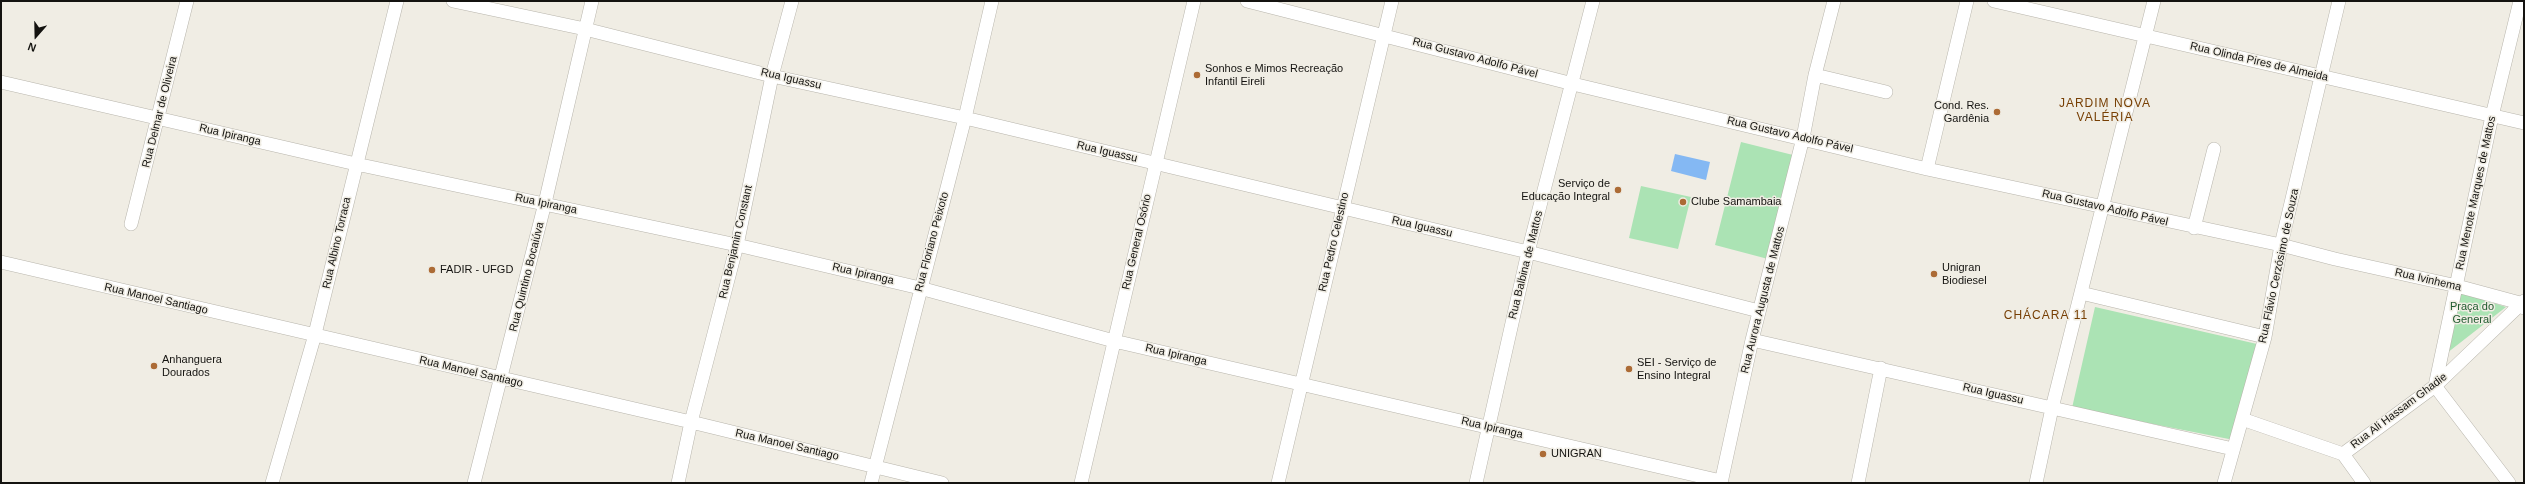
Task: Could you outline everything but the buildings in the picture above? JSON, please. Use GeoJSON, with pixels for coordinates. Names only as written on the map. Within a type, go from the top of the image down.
{"type":"FeatureCollection","features":[{"type":"Feature","properties":{"kind":"street","name":"Rua Delmar de Oliveira"},"geometry":{"type":"LineString","coordinates":[[131,224],[159,119],[187,1]]}},
{"type":"Feature","properties":{"kind":"street","name":"Rua Albino Torraca"},"geometry":{"type":"LineString","coordinates":[[272,483],[315,336],[356,164],[398,1]]}},
{"type":"Feature","properties":{"kind":"street","name":"Rua Iguassu"},"geometry":{"type":"LineString","coordinates":[[453,1],[585,29],[772,76],[965,118],[1528,252],[1759,311]]}},
{"type":"Feature","properties":{"kind":"street","name":"Rua Quintino Bocaiúva"},"geometry":{"type":"LineString","coordinates":[[474,483],[545,203],[592,1]]}},
{"type":"Feature","properties":{"kind":"street","name":"Rua Benjamin Constant"},"geometry":{"type":"LineString","coordinates":[[678,483],[691,422],[737,245],[772,76],[792,1]]}},
{"type":"Feature","properties":{"kind":"street","name":"Rua Floriano Peixoto"},"geometry":{"type":"LineString","coordinates":[[871,483],[965,118],[992,1]]}},
{"type":"Feature","properties":{"kind":"street","name":"Rua General Osório"},"geometry":{"type":"LineString","coordinates":[[1081,483],[1194,1]]}},
{"type":"Feature","properties":{"kind":"street","name":"Rua Gustavo Adolfo Pável"},"geometry":{"type":"LineString","coordinates":[[1247,1],[1384,34],[1573,84],[1927,169],[2104,206],[2194,228],[2281,245],[2335,259]]}},
{"type":"Feature","properties":{"kind":"street","name":"Rua Pedro Celestino"},"geometry":{"type":"LineString","coordinates":[[1278,483],[1341,208],[1392,1]]}},
{"type":"Feature","properties":{"kind":"street","name":"Rua Balbina de Mattos"},"geometry":{"type":"LineString","coordinates":[[1476,483],[1487,427],[1528,252],[1573,84],[1593,1]]}},
{"type":"Feature","properties":{"kind":"street","name":"Rua Aurora Augusta de Mattos"},"geometry":{"type":"LineString","coordinates":[[1721,482],[1752,340],[1803,138],[1815,75],[1834,1]]}},
{"type":"Feature","properties":{"kind":"street"},"geometry":{"type":"LineString","coordinates":[[1927,169],[1967,1]]}},
{"type":"Feature","properties":{"kind":"street","name":"Rua Olinda Pires de Almeida"},"geometry":{"type":"LineString","coordinates":[[1994,1],[2524,123]]}},
{"type":"Feature","properties":{"kind":"street"},"geometry":{"type":"LineString","coordinates":[[2036,483],[2052,408],[2104,206],[2154,1]]}},
{"type":"Feature","properties":{"kind":"street","name":"Rua Flávio Cerzósimo de Souza"},"geometry":{"type":"LineString","coordinates":[[2224,483],[2265,337],[2281,245],[2339,1]]}},
{"type":"Feature","properties":{"kind":"street","name":"Rua Menote Marques de Mattos"},"geometry":{"type":"LineString","coordinates":[[2435,386],[2492,116],[2520,1]]}},
{"type":"Feature","properties":{"kind":"street"},"geometry":{"type":"LineString","coordinates":[[1815,75],[1886,92]]}},
{"type":"Feature","properties":{"kind":"street","name":"Rua Ipiranga"},"geometry":{"type":"LineString","coordinates":[[1,82],[356,164],[737,245],[920,288],[1114,341],[1721,482]]}},
{"type":"Feature","properties":{"kind":"street"},"geometry":{"type":"LineString","coordinates":[[2194,228],[2214,149]]}},
{"type":"Feature","properties":{"kind":"street","name":"Rua Ivinhema"},"geometry":{"type":"LineString","coordinates":[[2335,259],[2457,286],[2523,304]]}},
{"type":"Feature","properties":{"kind":"street","name":"Rua Manoel Santiago"},"geometry":{"type":"LineString","coordinates":[[1,262],[691,422],[942,483]]}},
{"type":"Feature","properties":{"kind":"street"},"geometry":{"type":"LineString","coordinates":[[2081,294],[2265,337]]}},
{"type":"Feature","properties":{"kind":"street","name":"Rua Ali Hassam Ghadie"},"geometry":{"type":"LineString","coordinates":[[2343,454],[2435,386],[2523,304]]}},
{"type":"Feature","properties":{"kind":"street","name":"Rua Iguassu"},"geometry":{"type":"LineString","coordinates":[[1752,340],[1881,368],[2233,450]]}},
{"type":"Feature","properties":{"kind":"street"},"geometry":{"type":"LineString","coordinates":[[1858,483],[1881,368]]}},
{"type":"Feature","properties":{"kind":"street"},"geometry":{"type":"LineString","coordinates":[[2435,386],[2509,483]]}},
{"type":"Feature","properties":{"kind":"street"},"geometry":{"type":"LineString","coordinates":[[2242,419],[2343,454],[2364,483]]}},
{"type":"Feature","properties":{"kind":"green space"},"geometry":{"type":"Polygon","coordinates":[[[1741,142],[1793,155],[1768,259],[1715,245],[1741,142]]]}},
{"type":"Feature","properties":{"kind":"green space"},"geometry":{"type":"Polygon","coordinates":[[[1641,186],[1691,197],[1678,249],[1629,238],[1641,186]]]}},
{"type":"Feature","properties":{"kind":"green space","name":"Praça do General"},"geometry":{"type":"Polygon","coordinates":[[[2461,292],[2506,307],[2447,353],[2461,292]]]}},
{"type":"Feature","properties":{"kind":"green space"},"geometry":{"type":"Polygon","coordinates":[[[2095,307],[2257,344],[2239,441],[2072,408],[2095,307]]]}},
{"type":"Feature","properties":{"kind":"water"},"geometry":{"type":"Polygon","coordinates":[[[1675,154],[1710,162],[1706,180],[1671,171],[1675,154]]]}},
{"type":"Feature","properties":{"kind":"place","name":"Sonhos e Mimos Recreação Infantil Eireli"},"geometry":{"type":"Point","coordinates":[1197,75]}},
{"type":"Feature","properties":{"kind":"place","name":"Cond. Res. Gardênia"},"geometry":{"type":"Point","coordinates":[1997,112]}},
{"type":"Feature","properties":{"kind":"place","name":"Serviço de Educação Integral"},"geometry":{"type":"Point","coordinates":[1618,190]}},
{"type":"Feature","properties":{"kind":"place","name":"Clube Samambaia"},"geometry":{"type":"Point","coordinates":[1683,202]}},
{"type":"Feature","properties":{"kind":"place","name":"FADIR - UFGD"},"geometry":{"type":"Point","coordinates":[432,270]}},
{"type":"Feature","properties":{"kind":"place","name":"Unigran Biodiesel"},"geometry":{"type":"Point","coordinates":[1934,274]}},
{"type":"Feature","properties":{"kind":"place","name":"Anhanguera Dourados"},"geometry":{"type":"Point","coordinates":[154,366]}},
{"type":"Feature","properties":{"kind":"place","name":"SEI - Serviço de Ensino Integral"},"geometry":{"type":"Point","coordinates":[1629,369]}},
{"type":"Feature","properties":{"kind":"place","name":"UNIGRAN"},"geometry":{"type":"Point","coordinates":[1543,454]}},
{"type":"Feature","properties":{"kind":"district","name":"JARDIM NOVA VALÉRIA"},"geometry":{"type":"Point","coordinates":[2105,111]}},
{"type":"Feature","properties":{"kind":"district","name":"CHÁCARA 11"},"geometry":{"type":"Point","coordinates":[2046,316]}}]}
